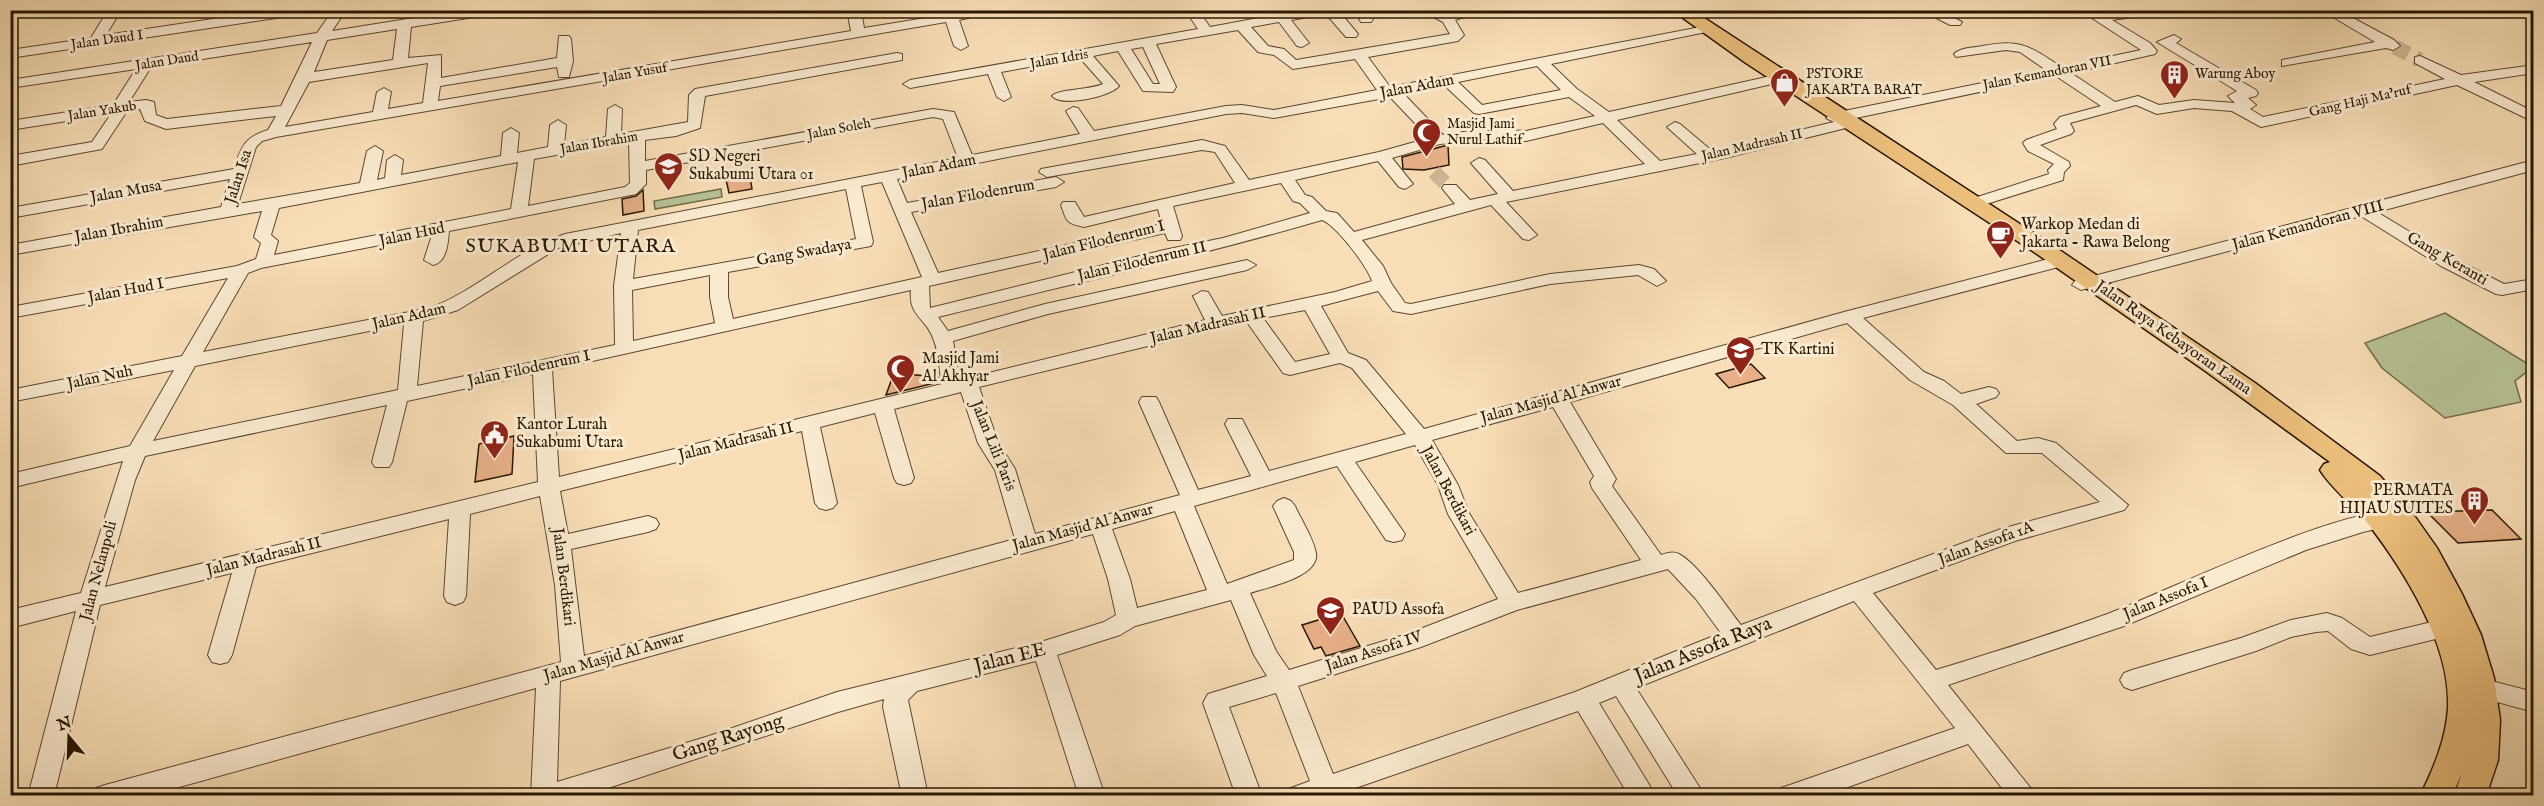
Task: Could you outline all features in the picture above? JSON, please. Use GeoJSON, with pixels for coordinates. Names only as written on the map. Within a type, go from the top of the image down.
{"type":"FeatureCollection","features":[{"type":"Feature","properties":{"kind":"main road","name":"Jalan Raya Kebayoran Lama"},"geometry":{"type":"LineString","coordinates":[[1667,10],[1839,121]]}},
{"type":"Feature","properties":{"kind":"main road","name":"Jalan Raya Kebayoran Lama"},"geometry":{"type":"LineString","coordinates":[[1680,10],[1701,30],[1771,80],[1962,198],[2337,454],[2379,491],[2401,517],[2443,580],[2454,603],[2471,686],[2447,776],[2436,795]]}},
{"type":"Feature","properties":{"kind":"main road","name":"Jalan Raya Kebayoran Lama"},"geometry":{"type":"LineString","coordinates":[[2198,361],[2324,462],[2359,496],[2421,578],[2487,726],[2481,766],[2470,795]]}},
{"type":"Feature","properties":{"kind":"street"},"geometry":{"type":"LineString","coordinates":[[95,42],[115,10]]}},
{"type":"Feature","properties":{"kind":"street","name":"Jalan Daud I"},"geometry":{"type":"LineString","coordinates":[[10,54],[303,10]]}},
{"type":"Feature","properties":{"kind":"street","name":"Jalan Isa"},"geometry":{"type":"LineString","coordinates":[[272,204],[228,211],[252,141],[274,133],[304,78],[322,35],[340,10]]}},
{"type":"Feature","properties":{"kind":"street","name":"Jalan Daud"},"geometry":{"type":"LineString","coordinates":[[10,84],[493,10]]}},
{"type":"Feature","properties":{"kind":"street"},"geometry":{"type":"LineString","coordinates":[[854,10],[858,34]]}},
{"type":"Feature","properties":{"kind":"street","name":"Jalan Yusuf"},"geometry":{"type":"LineString","coordinates":[[274,133],[563,86],[883,30],[950,14],[995,10]]}},
{"type":"Feature","properties":{"kind":"street"},"geometry":{"type":"LineString","coordinates":[[1191,10],[1213,32]]}},
{"type":"Feature","properties":{"kind":"street"},"geometry":{"type":"LineString","coordinates":[[1328,10],[1351,34]]}},
{"type":"Feature","properties":{"kind":"street","name":"Jalan Idris"},"geometry":{"type":"LineString","coordinates":[[913,99],[993,70],[1149,44],[1328,10]]}},
{"type":"Feature","properties":{"kind":"street"},"geometry":{"type":"LineString","coordinates":[[1426,10],[1453,14],[1480,10]]}},
{"type":"Feature","properties":{"kind":"street"},"geometry":{"type":"LineString","coordinates":[[1927,10],[1955,22]]}},
{"type":"Feature","properties":{"kind":"street","name":"Jalan Kemandoran VII"},"geometry":{"type":"LineString","coordinates":[[1839,121],[2056,70],[2148,53],[2150,51],[2145,46],[2099,18],[2154,10]]}},
{"type":"Feature","properties":{"kind":"street"},"geometry":{"type":"LineString","coordinates":[[2287,63],[2392,45],[2326,10]]}},
{"type":"Feature","properties":{"kind":"street"},"geometry":{"type":"LineString","coordinates":[[1962,198],[2057,177],[2056,170],[2062,165],[2061,162],[2030,144],[2066,131],[2062,124],[2065,120],[2136,100],[2157,110],[2194,104],[2235,107],[2249,105],[2235,96],[2251,93],[2164,42],[2174,39],[2134,13]]}},
{"type":"Feature","properties":{"kind":"street"},"geometry":{"type":"LineString","coordinates":[[950,14],[961,46]]}},
{"type":"Feature","properties":{"kind":"street"},"geometry":{"type":"LineString","coordinates":[[1243,27],[1263,49],[1279,52],[1290,65],[1453,38],[1457,36],[1453,14]]}},
{"type":"Feature","properties":{"kind":"street"},"geometry":{"type":"LineString","coordinates":[[1282,18],[1302,44]]}},
{"type":"Feature","properties":{"kind":"street"},"geometry":{"type":"LineString","coordinates":[[400,63],[405,23]]}},
{"type":"Feature","properties":{"kind":"street"},"geometry":{"type":"LineString","coordinates":[[883,30],[897,57],[913,99],[949,115],[968,162]]}},
{"type":"Feature","properties":{"kind":"street","name":"Jalan Adam"},"geometry":{"type":"LineString","coordinates":[[190,359],[414,318],[453,306],[544,247],[597,216],[630,226],[1186,118],[1242,109],[1282,113],[1701,30]]}},
{"type":"Feature","properties":{"kind":"street"},"geometry":{"type":"LineString","coordinates":[[563,86],[566,61],[564,39]]}},
{"type":"Feature","properties":{"kind":"street"},"geometry":{"type":"LineString","coordinates":[[1123,48],[1128,61],[1142,79],[1165,76],[1149,44]]}},
{"type":"Feature","properties":{"kind":"street"},"geometry":{"type":"LineString","coordinates":[[1961,54],[2018,47],[2113,107]]}},
{"type":"Feature","properties":{"kind":"street","name":"Jalan Daud I"},"geometry":{"type":"LineString","coordinates":[[32,80],[53,48]]}},
{"type":"Feature","properties":{"kind":"street"},"geometry":{"type":"LineString","coordinates":[[1359,54],[1391,92],[1439,140]]}},
{"type":"Feature","properties":{"kind":"street"},"geometry":{"type":"LineString","coordinates":[[1059,96],[1092,94],[1112,86],[1084,55]]}},
{"type":"Feature","properties":{"kind":"street","name":"Jalan Ibrahim"},"geometry":{"type":"LineString","coordinates":[[272,204],[694,126],[697,119],[696,95],[700,92],[897,57]]}},
{"type":"Feature","properties":{"kind":"street"},"geometry":{"type":"LineString","coordinates":[[304,78],[436,58],[430,108]]}},
{"type":"Feature","properties":{"kind":"street"},"geometry":{"type":"LineString","coordinates":[[618,58],[621,76]]}},
{"type":"Feature","properties":{"kind":"street"},"geometry":{"type":"LineString","coordinates":[[2420,60],[2534,118]]}},
{"type":"Feature","properties":{"kind":"street"},"geometry":{"type":"LineString","coordinates":[[434,83],[566,61]]}},
{"type":"Feature","properties":{"kind":"street"},"geometry":{"type":"LineString","coordinates":[[1541,62],[1572,92],[1606,117],[1656,166]]}},
{"type":"Feature","properties":{"kind":"street"},"geometry":{"type":"LineString","coordinates":[[10,161],[97,146],[146,64]]}},
{"type":"Feature","properties":{"kind":"street"},"geometry":{"type":"LineString","coordinates":[[2331,101],[2454,77],[2534,69]]}},
{"type":"Feature","properties":{"kind":"street"},"geometry":{"type":"LineString","coordinates":[[993,70],[1004,97]]}},
{"type":"Feature","properties":{"kind":"street","name":"Gang Haji Ma'ruf"},"geometry":{"type":"LineString","coordinates":[[2235,107],[2260,122],[2454,77]]}},
{"type":"Feature","properties":{"kind":"street","name":"Jalan Filodenrum I"},"geometry":{"type":"LineString","coordinates":[[137,452],[624,349],[1170,227],[1172,223],[1164,203],[1382,156],[1439,140],[1484,134],[1526,136],[1771,80]]}},
{"type":"Feature","properties":{"kind":"street"},"geometry":{"type":"LineString","coordinates":[[1448,81],[1479,110],[1572,92]]}},
{"type":"Feature","properties":{"kind":"street"},"geometry":{"type":"LineString","coordinates":[[379,117],[384,92]]}},
{"type":"Feature","properties":{"kind":"street","name":"Jalan Soleh"},"geometry":{"type":"LineString","coordinates":[[637,167],[913,99]]}},
{"type":"Feature","properties":{"kind":"street","name":"Jalan Yakub"},"geometry":{"type":"LineString","coordinates":[[10,126],[121,107],[149,105],[150,118],[166,124],[288,110]]}},
{"type":"Feature","properties":{"kind":"street"},"geometry":{"type":"LineString","coordinates":[[613,140],[615,109]]}},
{"type":"Feature","properties":{"kind":"street"},"geometry":{"type":"LineString","coordinates":[[1073,111],[1090,137]]}},
{"type":"Feature","properties":{"kind":"street"},"geometry":{"type":"LineString","coordinates":[[1186,118],[1202,145],[1220,149],[1245,186]]}},
{"type":"Feature","properties":{"kind":"street","name":"Jalan Madrasah II"},"geometry":{"type":"LineString","coordinates":[[1351,238],[1401,222],[1707,155],[1839,121]]}},
{"type":"Feature","properties":{"kind":"street"},"geometry":{"type":"LineString","coordinates":[[556,150],[558,125]]}},
{"type":"Feature","properties":{"kind":"street"},"geometry":{"type":"LineString","coordinates":[[1675,127],[1707,155]]}},
{"type":"Feature","properties":{"kind":"street"},"geometry":{"type":"LineString","coordinates":[[509,160],[511,132]]}},
{"type":"Feature","properties":{"kind":"street"},"geometry":{"type":"LineString","coordinates":[[597,216],[637,188],[638,136]]}},
{"type":"Feature","properties":{"kind":"street","name":"Jalan Filodenrum"},"geometry":{"type":"LineString","coordinates":[[900,209],[1202,145]]}},
{"type":"Feature","properties":{"kind":"street"},"geometry":{"type":"LineString","coordinates":[[366,188],[375,151]]}},
{"type":"Feature","properties":{"kind":"street"},"geometry":{"type":"LineString","coordinates":[[1382,156],[1406,184]]}},
{"type":"Feature","properties":{"kind":"street"},"geometry":{"type":"LineString","coordinates":[[519,213],[527,157]]}},
{"type":"Feature","properties":{"kind":"street"},"geometry":{"type":"LineString","coordinates":[[392,183],[395,160]]}},
{"type":"Feature","properties":{"kind":"street"},"geometry":{"type":"LineString","coordinates":[[1479,163],[1528,235]]}},
{"type":"Feature","properties":{"kind":"street","name":"Jalan Kemandoran VIII"},"geometry":{"type":"LineString","coordinates":[[2087,284],[2534,165]]}},
{"type":"Feature","properties":{"kind":"street","name":"Jalan Musa"},"geometry":{"type":"LineString","coordinates":[[10,213],[241,172]]}},
{"type":"Feature","properties":{"kind":"street"},"geometry":{"type":"LineString","coordinates":[[888,177],[927,282],[919,302],[924,315],[943,338],[1045,309],[1247,265]]}},
{"type":"Feature","properties":{"kind":"street"},"geometry":{"type":"LineString","coordinates":[[1285,177],[1299,198],[1306,200],[1321,215],[1331,217],[1351,238],[1377,270],[1382,284],[1400,307],[1411,309],[1550,279],[1639,270],[1648,273],[1657,281]]}},
{"type":"Feature","properties":{"kind":"street","name":"Gang Swadaya"},"geometry":{"type":"LineString","coordinates":[[623,286],[865,242],[853,184]]}},
{"type":"Feature","properties":{"kind":"street"},"geometry":{"type":"LineString","coordinates":[[1450,188],[1467,207]]}},
{"type":"Feature","properties":{"kind":"street"},"geometry":{"type":"LineString","coordinates":[[1069,205],[1076,220],[1084,222],[1164,203]]}},
{"type":"Feature","properties":{"kind":"street"},"geometry":{"type":"LineString","coordinates":[[190,359],[241,270],[263,263],[270,241],[262,237],[272,204]]}},
{"type":"Feature","properties":{"kind":"street","name":"Jalan Ibrahim"},"geometry":{"type":"LineString","coordinates":[[10,250],[228,211]]}},
{"type":"Feature","properties":{"kind":"street","name":"Gang Keranti"},"geometry":{"type":"LineString","coordinates":[[2365,211],[2446,262],[2502,290],[2534,285]]}},
{"type":"Feature","properties":{"kind":"street","name":"Jalan Hud"},"geometry":{"type":"LineString","coordinates":[[263,263],[519,213],[597,216]]}},
{"type":"Feature","properties":{"kind":"street","name":"Jalan Filodenrum II"},"geometry":{"type":"LineString","coordinates":[[924,315],[1226,243],[1321,215]]}},
{"type":"Feature","properties":{"kind":"street"},"geometry":{"type":"LineString","coordinates":[[624,349],[623,286],[630,226]]}},
{"type":"Feature","properties":{"kind":"street"},"geometry":{"type":"LineString","coordinates":[[1170,227],[1182,252]]}},
{"type":"Feature","properties":{"kind":"street"},"geometry":{"type":"LineString","coordinates":[[433,260],[439,246],[441,229]]}},
{"type":"Feature","properties":{"kind":"street","name":"Jalan Masjid Al Anwar"},"geometry":{"type":"LineString","coordinates":[[105,795],[1187,501],[1850,316],[2055,262]]}},
{"type":"Feature","properties":{"kind":"street"},"geometry":{"type":"LineString","coordinates":[[719,269],[719,297],[725,326]]}},
{"type":"Feature","properties":{"kind":"street","name":"Jalan Hud I"},"geometry":{"type":"LineString","coordinates":[[10,313],[32,303],[241,270]]}},
{"type":"Feature","properties":{"kind":"street","name":"Jalan Madrasah II"},"geometry":{"type":"LineString","coordinates":[[10,619],[1382,284]]}},
{"type":"Feature","properties":{"kind":"street"},"geometry":{"type":"LineString","coordinates":[[1202,296],[1216,323]]}},
{"type":"Feature","properties":{"kind":"street","name":"Jalan Berdikari"},"geometry":{"type":"LineString","coordinates":[[1310,303],[1341,357],[1359,364],[1420,437],[1448,486],[1459,514],[1512,603]]}},
{"type":"Feature","properties":{"kind":"street"},"geometry":{"type":"LineString","coordinates":[[1252,316],[1290,369],[1341,357]]}},
{"type":"Feature","properties":{"kind":"street"},"geometry":{"type":"LineString","coordinates":[[1850,316],[1917,376],[1937,385],[1960,400],[1989,393]]}},
{"type":"Feature","properties":{"kind":"street"},"geometry":{"type":"LineString","coordinates":[[382,462],[403,396],[414,318]]}},
{"type":"Feature","properties":{"kind":"street","name":"Jalan Lili Paris"},"geometry":{"type":"LineString","coordinates":[[943,338],[960,386],[988,443],[1005,469],[1027,543]]}},
{"type":"Feature","properties":{"kind":"street","name":"Jalan Nuh"},"geometry":{"type":"LineString","coordinates":[[10,396],[190,359]]}},
{"type":"Feature","properties":{"kind":"street","name":"Jalan Nelanpoli"},"geometry":{"type":"LineString","coordinates":[[41,795],[118,501],[137,452],[190,359]]}},
{"type":"Feature","properties":{"kind":"street","name":"Jalan Berdikari"},"geometry":{"type":"LineString","coordinates":[[542,366],[549,486],[559,544],[573,668]]}},
{"type":"Feature","properties":{"kind":"street"},"geometry":{"type":"LineString","coordinates":[[1558,399],[1606,479],[1600,482],[1602,488],[1666,563],[1736,636]]}},
{"type":"Feature","properties":{"kind":"street","name":"Jalan Assofa 1A"},"geometry":{"type":"LineString","coordinates":[[1858,590],[2009,535],[2117,505],[2049,448],[2038,445],[2013,448],[1960,400]]}},
{"type":"Feature","properties":{"kind":"street"},"geometry":{"type":"LineString","coordinates":[[1149,402],[1187,501],[1229,592],[1284,682],[1328,791]]}},
{"type":"Feature","properties":{"kind":"street"},"geometry":{"type":"LineString","coordinates":[[883,406],[904,478]]}},
{"type":"Feature","properties":{"kind":"street"},"geometry":{"type":"LineString","coordinates":[[810,424],[826,503]]}},
{"type":"Feature","properties":{"kind":"street"},"geometry":{"type":"LineString","coordinates":[[1235,424],[1263,479]]}},
{"type":"Feature","properties":{"kind":"street"},"geometry":{"type":"LineString","coordinates":[[10,481],[137,452]]}},
{"type":"Feature","properties":{"kind":"street"},"geometry":{"type":"LineString","coordinates":[[1342,458],[1394,534]]}},
{"type":"Feature","properties":{"kind":"street","name":"Jalan EE"},"geometry":{"type":"LineString","coordinates":[[910,683],[1044,650],[1112,629],[1128,619],[1229,592],[1298,568],[1305,562],[1305,552],[1284,506]]}},
{"type":"Feature","properties":{"kind":"street"},"geometry":{"type":"LineString","coordinates":[[455,596],[460,508]]}},
{"type":"Feature","properties":{"kind":"street","name":"Jalan Assofa I"},"geometry":{"type":"LineString","coordinates":[[1930,681],[2060,640],[2143,610],[2350,526],[2401,517]]}},
{"type":"Feature","properties":{"kind":"street"},"geometry":{"type":"LineString","coordinates":[[559,544],[648,524]]}},
{"type":"Feature","properties":{"kind":"street"},"geometry":{"type":"LineString","coordinates":[[1100,524],[1119,579],[1128,619]]}},
{"type":"Feature","properties":{"kind":"street"},"geometry":{"type":"LineString","coordinates":[[220,656],[246,562]]}},
{"type":"Feature","properties":{"kind":"street","name":"Jalan Assofa IV"},"geometry":{"type":"LineString","coordinates":[[1249,795],[1215,703],[1413,640],[1512,603],[1666,563]]}},
{"type":"Feature","properties":{"kind":"street"},"geometry":{"type":"LineString","coordinates":[[1858,590],[1971,733],[2024,795]]}},
{"type":"Feature","properties":{"kind":"street","name":"Jalan Assofa Raya"},"geometry":{"type":"LineString","coordinates":[[1300,795],[1328,791],[1584,699],[1736,636],[1858,590]]}},
{"type":"Feature","properties":{"kind":"street"},"geometry":{"type":"LineString","coordinates":[[2132,680],[2248,645],[2263,637],[2323,622],[2335,624],[2359,644],[2370,646],[2444,628]]}},
{"type":"Feature","properties":{"kind":"street"},"geometry":{"type":"LineString","coordinates":[[1044,650],[1059,701],[1082,758],[1092,795]]}},
{"type":"Feature","properties":{"kind":"street"},"geometry":{"type":"LineString","coordinates":[[546,795],[548,675]]}},
{"type":"Feature","properties":{"kind":"street"},"geometry":{"type":"LineString","coordinates":[[910,683],[897,693],[894,701],[899,732],[915,795]]}},
{"type":"Feature","properties":{"kind":"street","name":"Gang Rayong"},"geometry":{"type":"LineString","coordinates":[[546,795],[575,790],[837,702],[910,683]]}},
{"type":"Feature","properties":{"kind":"street"},"geometry":{"type":"LineString","coordinates":[[1620,683],[1692,795]]}},
{"type":"Feature","properties":{"kind":"street"},"geometry":{"type":"LineString","coordinates":[[2471,686],[2534,702]]}},
{"type":"Feature","properties":{"kind":"street"},"geometry":{"type":"LineString","coordinates":[[1584,699],[1643,795]]}},
{"type":"Feature","properties":{"kind":"street"},"geometry":{"type":"LineString","coordinates":[[1790,795],[1971,733]]}},
{"type":"Feature","properties":{"kind":"green space"},"geometry":{"type":"Polygon","coordinates":[[[721,189],[722,197],[655,209],[654,201],[721,189]]]}},
{"type":"Feature","properties":{"kind":"green space"},"geometry":{"type":"Polygon","coordinates":[[[2445,313],[2533,367],[2515,381],[2521,402],[2445,418],[2382,368],[2365,343],[2445,313]]]}},
{"type":"Feature","properties":{"kind":"building","name":"Masjid Jami Nurul Lathif"},"geometry":{"type":"Polygon","coordinates":[[[1448,145],[1449,165],[1424,170],[1403,169],[1402,157],[1448,145]]]}},
{"type":"Feature","properties":{"kind":"building"},"geometry":{"type":"Polygon","coordinates":[[[749,171],[752,189],[729,193],[725,175],[749,171]]]}},
{"type":"Feature","properties":{"kind":"building"},"geometry":{"type":"Polygon","coordinates":[[[643,190],[644,211],[623,215],[622,199],[636,196],[643,190]]]}},
{"type":"Feature","properties":{"kind":"building","name":"TK Kartini"},"geometry":{"type":"Polygon","coordinates":[[[1751,364],[1765,378],[1729,388],[1716,374],[1751,364]]]}},
{"type":"Feature","properties":{"kind":"building"},"geometry":{"type":"Polygon","coordinates":[[[894,373],[938,377],[939,382],[886,395],[894,373]]]}},
{"type":"Feature","properties":{"kind":"building","name":"Kantor Lurah Sukabumi Utara"},"geometry":{"type":"Polygon","coordinates":[[[514,436],[512,474],[475,482],[479,444],[514,436]]]}},
{"type":"Feature","properties":{"kind":"building","name":"PERMATA HIJAU SUITES"},"geometry":{"type":"Polygon","coordinates":[[[2492,510],[2521,539],[2458,543],[2427,512],[2492,510]]]}},
{"type":"Feature","properties":{"kind":"building","name":"PAUD Assofa"},"geometry":{"type":"Polygon","coordinates":[[[1341,613],[1360,646],[1326,656],[1321,647],[1314,649],[1302,625],[1341,613]]]}},
{"type":"Feature","properties":{"kind":"tunnel"},"geometry":{"type":"LineString","coordinates":[[2395,47],[2420,60]]}},
{"type":"Feature","properties":{"kind":"tunnel"},"geometry":{"type":"LineString","coordinates":[[1434,172],[1450,188]]}},
{"type":"Feature","properties":{"kind":"place","name":"Warung Aboy"},"geometry":{"type":"Point","coordinates":[2174,100]}},
{"type":"Feature","properties":{"kind":"place","name":"PSTORE JAKARTA BARAT"},"geometry":{"type":"Point","coordinates":[1785,108]}},
{"type":"Feature","properties":{"kind":"place","name":"Masjid Jami Nurul Lathif"},"geometry":{"type":"Point","coordinates":[1426,158]}},
{"type":"Feature","properties":{"kind":"place","name":"SD Negeri Sukabumi Utara 01"},"geometry":{"type":"Point","coordinates":[668,192]}},
{"type":"Feature","properties":{"kind":"place","name":"Warkop Medan di Jakarta - Rawa Belong"},"geometry":{"type":"Point","coordinates":[2000,260]}},
{"type":"Feature","properties":{"kind":"place","name":"TK Kartini"},"geometry":{"type":"Point","coordinates":[1740,376]}},
{"type":"Feature","properties":{"kind":"place","name":"Masjid Jami Al Akhyar"},"geometry":{"type":"Point","coordinates":[901,394]}},
{"type":"Feature","properties":{"kind":"place","name":"Kantor Lurah Sukabumi Utara"},"geometry":{"type":"Point","coordinates":[495,460]}},
{"type":"Feature","properties":{"kind":"place","name":"PERMATA HIJAU SUITES"},"geometry":{"type":"Point","coordinates":[2474,526]}},
{"type":"Feature","properties":{"kind":"place","name":"PAUD Assofa"},"geometry":{"type":"Point","coordinates":[1331,636]}},
{"type":"Feature","properties":{"kind":"district","name":"SUKABUMI UTARA"},"geometry":{"type":"Point","coordinates":[571,246]}}]}
